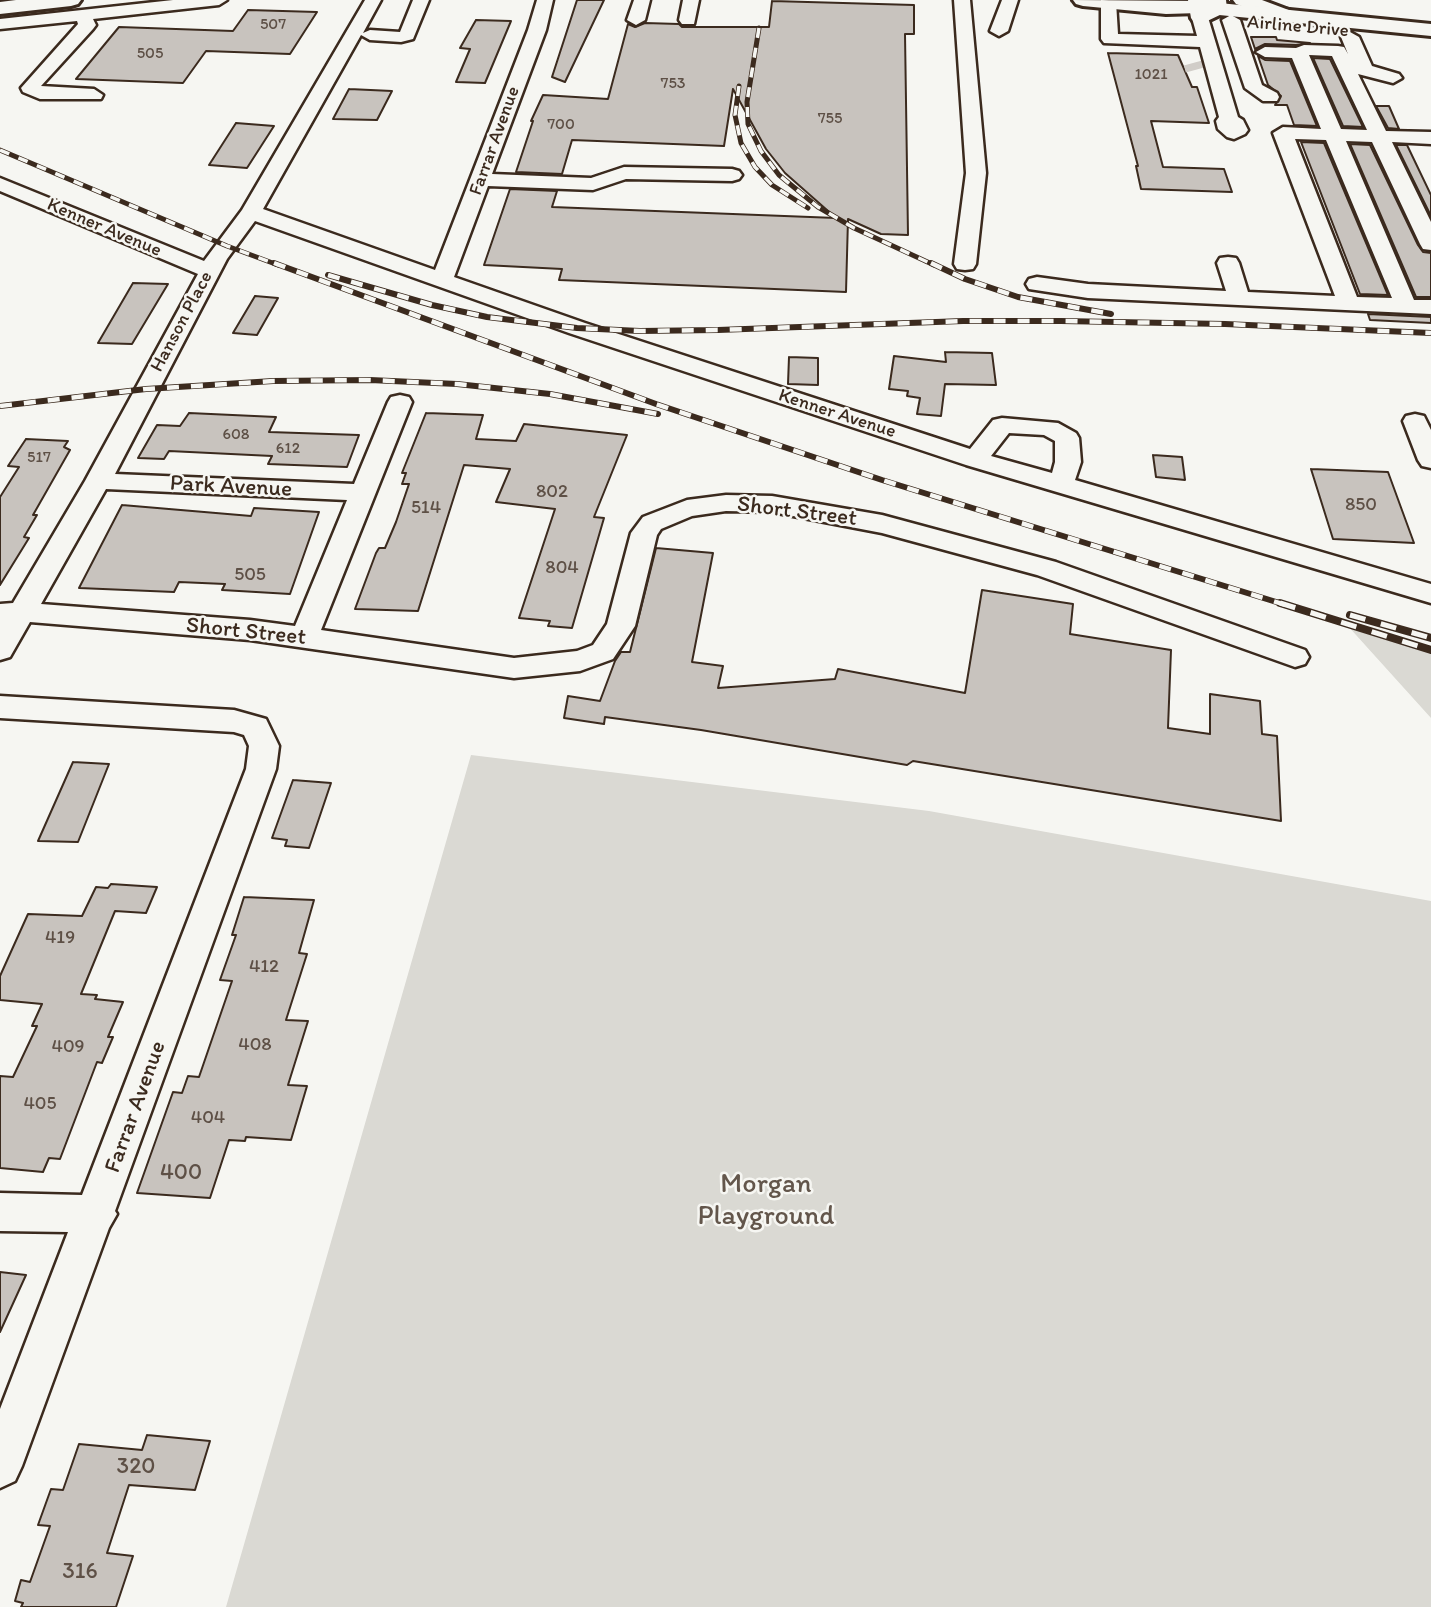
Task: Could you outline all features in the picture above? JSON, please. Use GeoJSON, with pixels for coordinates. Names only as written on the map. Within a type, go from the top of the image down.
{"type":"FeatureCollection","features":[{"type":"Feature","properties":{"kind":"main road","name":"Airline Drive"},"geometry":{"type":"LineString","coordinates":[[1083,0],[1431,30]]}},
{"type":"Feature","properties":{"kind":"main road"},"geometry":{"type":"LineString","coordinates":[[1242,0],[1287,16]]}},
{"type":"Feature","properties":{"kind":"main road"},"geometry":{"type":"LineString","coordinates":[[0,8],[77,8]]}},
{"type":"Feature","properties":{"kind":"main road","name":"Airline Drive"},"geometry":{"type":"LineString","coordinates":[[1211,9],[1347,32],[1431,39]]}},
{"type":"Feature","properties":{"kind":"street"},"geometry":{"type":"LineString","coordinates":[[0,24],[77,8],[217,8],[226,0]]}},
{"type":"Feature","properties":{"kind":"street","name":"Farrar Avenue"},"geometry":{"type":"LineString","coordinates":[[443,281],[537,30],[545,0]]}},
{"type":"Feature","properties":{"kind":"street"},"geometry":{"type":"LineString","coordinates":[[636,20],[642,0]]}},
{"type":"Feature","properties":{"kind":"street"},"geometry":{"type":"LineString","coordinates":[[688,20],[691,0]]}},
{"type":"Feature","properties":{"kind":"street"},"geometry":{"type":"LineString","coordinates":[[962,0],[976,173],[965,264]]}},
{"type":"Feature","properties":{"kind":"street"},"geometry":{"type":"LineString","coordinates":[[999,31],[1010,0]]}},
{"type":"Feature","properties":{"kind":"street"},"geometry":{"type":"LineString","coordinates":[[1108,2],[1104,39],[1201,55]]}},
{"type":"Feature","properties":{"kind":"street"},"geometry":{"type":"LineString","coordinates":[[363,31],[405,36],[400,7]]}},
{"type":"Feature","properties":{"kind":"street","name":"Hanson Place"},"geometry":{"type":"LineString","coordinates":[[0,650],[11,613],[98,481],[209,271],[251,212],[363,31],[400,7]]}},
{"type":"Feature","properties":{"kind":"street"},"geometry":{"type":"LineString","coordinates":[[77,8],[87,25],[30,88],[40,93],[94,95]]}},
{"type":"Feature","properties":{"kind":"street"},"geometry":{"type":"LineString","coordinates":[[1211,9],[1201,55],[1201,76],[1218,80],[1229,120],[1271,116],[1335,135],[1431,138]]}},
{"type":"Feature","properties":{"kind":"street"},"geometry":{"type":"LineString","coordinates":[[1211,9],[1271,116],[1349,304]]}},
{"type":"Feature","properties":{"kind":"street"},"geometry":{"type":"LineString","coordinates":[[1347,32],[1364,69],[1393,78]]}},
{"type":"Feature","properties":{"kind":"street"},"geometry":{"type":"LineString","coordinates":[[1406,306],[1302,62],[1304,50],[1338,51],[1431,244]]}},
{"type":"Feature","properties":{"kind":"street"},"geometry":{"type":"LineString","coordinates":[[1267,61],[1302,62]]}},
{"type":"Feature","properties":{"kind":"street"},"geometry":{"type":"LineString","coordinates":[[1361,98],[1382,99]]}},
{"type":"Feature","properties":{"kind":"street"},"geometry":{"type":"LineString","coordinates":[[481,180],[593,184],[624,173],[732,175]]}},
{"type":"Feature","properties":{"kind":"street","name":"Kenner Avenue"},"geometry":{"type":"LineString","coordinates":[[0,184],[209,271]]}},
{"type":"Feature","properties":{"kind":"street","name":"Kenner Avenue"},"geometry":{"type":"LineString","coordinates":[[251,212],[577,328],[975,459],[1431,594]]}},
{"type":"Feature","properties":{"kind":"street"},"geometry":{"type":"LineString","coordinates":[[1228,263],[1239,298]]}},
{"type":"Feature","properties":{"kind":"street"},"geometry":{"type":"LineString","coordinates":[[1037,284],[1088,291],[1431,307]]}},
{"type":"Feature","properties":{"kind":"street"},"geometry":{"type":"LineString","coordinates":[[304,638],[400,402]]}},
{"type":"Feature","properties":{"kind":"street"},"geometry":{"type":"LineString","coordinates":[[1415,421],[1431,460]]}},
{"type":"Feature","properties":{"kind":"street"},"geometry":{"type":"LineString","coordinates":[[975,459],[1002,425],[1049,428],[1067,438],[1068,462],[1060,486]]}},
{"type":"Feature","properties":{"kind":"street","name":"Park Avenue"},"geometry":{"type":"LineString","coordinates":[[98,481],[364,493]]}},
{"type":"Feature","properties":{"kind":"street","name":"Short Street"},"geometry":{"type":"LineString","coordinates":[[11,613],[250,630],[514,668],[580,661],[603,652],[621,626],[644,533],[652,523],[687,508],[726,503],[772,504],[882,524],[1033,565],[1296,657]]}},
{"type":"Feature","properties":{"kind":"street","name":"Farrar Avenue"},"geometry":{"type":"LineString","coordinates":[[0,707],[234,721],[255,727],[264,746],[261,769],[97,1214],[0,1466]]}},
{"type":"Feature","properties":{"kind":"street"},"geometry":{"type":"LineString","coordinates":[[0,1212],[97,1214]]}},
{"type":"Feature","properties":{"kind":"green space"},"geometry":{"type":"Polygon","coordinates":[[[1347,625],[1431,646],[1431,718],[1347,625]]]}},
{"type":"Feature","properties":{"kind":"green space","name":"Morgan Playground"},"geometry":{"type":"Polygon","coordinates":[[[471,755],[929,811],[1431,901],[1431,1607],[226,1607],[471,755]]]}},
{"type":"Feature","properties":{"kind":"building"},"geometry":{"type":"Polygon","coordinates":[[[577,0],[604,0],[565,82],[552,77],[577,0]]]}},
{"type":"Feature","properties":{"kind":"building"},"geometry":{"type":"Polygon","coordinates":[[[772,1],[914,5],[914,34],[905,34],[908,235],[881,234],[848,219],[846,292],[559,280],[562,269],[484,265],[510,189],[557,191],[552,207],[836,218],[785,173],[766,149],[733,89],[724,146],[572,140],[562,174],[516,172],[531,121],[543,95],[608,99],[628,24],[635,27],[645,23],[679,24],[682,27],[769,27],[772,1]]]}},
{"type":"Feature","properties":{"kind":"building"},"geometry":{"type":"Polygon","coordinates":[[[248,10],[317,12],[290,54],[206,51],[183,83],[76,79],[119,27],[233,31],[248,10]]]}},
{"type":"Feature","properties":{"kind":"building"},"geometry":{"type":"Polygon","coordinates":[[[476,20],[511,21],[485,83],[456,82],[470,49],[460,48],[476,20]]]}},
{"type":"Feature","properties":{"kind":"building"},"geometry":{"type":"Polygon","coordinates":[[[1251,37],[1276,37],[1277,40],[1310,43],[1265,44],[1255,49],[1251,37]]]}},
{"type":"Feature","properties":{"kind":"building"},"geometry":{"type":"Polygon","coordinates":[[[1108,53],[1178,55],[1192,87],[1197,87],[1209,123],[1151,121],[1163,167],[1224,169],[1232,192],[1141,189],[1138,166],[1108,53]]]}},
{"type":"Feature","properties":{"kind":"building"},"geometry":{"type":"Polygon","coordinates":[[[1258,56],[1265,60],[1290,61],[1317,126],[1294,125],[1287,105],[1275,105],[1281,96],[1268,85],[1258,56]]]}},
{"type":"Feature","properties":{"kind":"building"},"geometry":{"type":"Polygon","coordinates":[[[1313,58],[1330,59],[1363,127],[1343,126],[1313,58]]]}},
{"type":"Feature","properties":{"kind":"building"},"geometry":{"type":"Polygon","coordinates":[[[349,89],[392,91],[377,120],[333,119],[349,89]]]}},
{"type":"Feature","properties":{"kind":"building"},"geometry":{"type":"Polygon","coordinates":[[[1376,106],[1389,106],[1399,129],[1388,128],[1376,106]]]}},
{"type":"Feature","properties":{"kind":"building"},"geometry":{"type":"Polygon","coordinates":[[[236,123],[274,126],[247,168],[209,165],[236,123]]]}},
{"type":"Feature","properties":{"kind":"building"},"geometry":{"type":"Polygon","coordinates":[[[1301,142],[1324,143],[1388,295],[1360,294],[1301,142]]]}},
{"type":"Feature","properties":{"kind":"building"},"geometry":{"type":"Polygon","coordinates":[[[1350,144],[1370,145],[1418,245],[1423,252],[1431,253],[1431,297],[1416,297],[1350,144]]]}},
{"type":"Feature","properties":{"kind":"building"},"geometry":{"type":"Polygon","coordinates":[[[1396,145],[1407,145],[1431,195],[1431,216],[1396,145]]]}},
{"type":"Feature","properties":{"kind":"building"},"geometry":{"type":"Polygon","coordinates":[[[133,283],[168,284],[132,344],[98,343],[133,283]]]}},
{"type":"Feature","properties":{"kind":"building"},"geometry":{"type":"Polygon","coordinates":[[[255,296],[278,298],[257,335],[233,333],[255,296]]]}},
{"type":"Feature","properties":{"kind":"building"},"geometry":{"type":"Polygon","coordinates":[[[1368,314],[1431,317],[1431,323],[1370,320],[1368,314]]]}},
{"type":"Feature","properties":{"kind":"building"},"geometry":{"type":"Polygon","coordinates":[[[945,352],[992,353],[996,385],[945,384],[941,416],[917,414],[920,398],[907,396],[908,391],[889,389],[894,356],[946,362],[945,352]]]}},
{"type":"Feature","properties":{"kind":"building"},"geometry":{"type":"Polygon","coordinates":[[[789,357],[818,358],[818,385],[788,384],[789,357]]]}},
{"type":"Feature","properties":{"kind":"building"},"geometry":{"type":"Polygon","coordinates":[[[189,413],[276,417],[269,432],[359,435],[347,467],[268,464],[272,456],[169,451],[164,459],[138,458],[157,425],[180,426],[189,413]]]}},
{"type":"Feature","properties":{"kind":"building"},"geometry":{"type":"Polygon","coordinates":[[[426,413],[483,415],[476,439],[516,441],[524,424],[627,435],[594,517],[604,518],[572,628],[548,626],[550,621],[519,618],[555,509],[496,502],[510,469],[464,465],[418,611],[355,609],[376,553],[379,548],[385,548],[396,522],[409,484],[402,484],[406,473],[402,473],[426,413]]]}},
{"type":"Feature","properties":{"kind":"building"},"geometry":{"type":"Polygon","coordinates":[[[26,439],[68,441],[64,447],[70,450],[33,515],[37,515],[24,537],[29,538],[0,585],[0,497],[19,467],[8,466],[26,439]]]}},
{"type":"Feature","properties":{"kind":"building"},"geometry":{"type":"Polygon","coordinates":[[[1153,455],[1182,457],[1185,480],[1156,477],[1153,455]]]}},
{"type":"Feature","properties":{"kind":"building"},"geometry":{"type":"Polygon","coordinates":[[[1311,469],[1388,472],[1414,543],[1333,539],[1311,469]]]}},
{"type":"Feature","properties":{"kind":"building"},"geometry":{"type":"Polygon","coordinates":[[[122,505],[251,516],[254,508],[319,512],[290,594],[222,590],[225,584],[179,582],[174,592],[79,588],[122,505]]]}},
{"type":"Feature","properties":{"kind":"building"},"geometry":{"type":"Polygon","coordinates":[[[656,548],[713,553],[692,662],[723,666],[718,688],[835,679],[838,669],[965,693],[982,590],[1073,604],[1070,634],[1171,650],[1168,728],[1210,734],[1210,694],[1260,701],[1262,734],[1277,736],[1281,821],[913,761],[907,765],[701,730],[605,717],[604,724],[564,718],[568,696],[600,701],[615,661],[621,652],[630,652],[656,548]]]}},
{"type":"Feature","properties":{"kind":"building"},"geometry":{"type":"Polygon","coordinates":[[[73,762],[109,764],[78,842],[38,841],[73,762]]]}},
{"type":"Feature","properties":{"kind":"building"},"geometry":{"type":"Polygon","coordinates":[[[293,780],[331,783],[309,848],[285,846],[287,840],[272,838],[293,780]]]}},
{"type":"Feature","properties":{"kind":"building"},"geometry":{"type":"Polygon","coordinates":[[[111,884],[157,887],[146,913],[115,911],[81,994],[97,995],[95,999],[123,1002],[108,1037],[113,1037],[102,1063],[97,1062],[60,1159],[49,1158],[43,1172],[0,1168],[0,1076],[13,1077],[37,1026],[32,1026],[42,1004],[0,1000],[0,976],[28,914],[82,916],[96,887],[108,888],[111,884]]]}},
{"type":"Feature","properties":{"kind":"building"},"geometry":{"type":"Polygon","coordinates":[[[244,897],[314,900],[299,953],[307,954],[286,1020],[308,1021],[288,1085],[307,1086],[291,1140],[246,1137],[245,1141],[229,1140],[210,1198],[137,1193],[173,1092],[182,1093],[188,1076],[199,1077],[232,981],[220,980],[236,935],[232,935],[244,897]]]}},
{"type":"Feature","properties":{"kind":"building"},"geometry":{"type":"Polygon","coordinates":[[[0,1272],[26,1275],[0,1332],[0,1272]]]}},
{"type":"Feature","properties":{"kind":"building"},"geometry":{"type":"Polygon","coordinates":[[[147,1435],[210,1441],[195,1490],[129,1485],[107,1553],[133,1556],[116,1607],[21,1607],[23,1603],[15,1601],[21,1580],[30,1582],[50,1526],[38,1525],[51,1489],[63,1490],[79,1444],[142,1450],[147,1435]]]}},
{"type":"Feature","properties":{"kind":"tunnel"},"geometry":{"type":"LineString","coordinates":[[1193,63],[1195,70]]}},
{"type":"Feature","properties":{"kind":"railway"},"geometry":{"type":"LineString","coordinates":[[759,28],[747,102],[748,124],[761,151],[779,175],[818,207],[854,228],[934,265]]}},
{"type":"Feature","properties":{"kind":"railway"},"geometry":{"type":"LineString","coordinates":[[739,86],[735,115],[741,143],[755,167],[772,185],[808,208]]}},
{"type":"Feature","properties":{"kind":"railway"},"geometry":{"type":"LineString","coordinates":[[0,150],[278,265]]}},
{"type":"Feature","properties":{"kind":"railway"},"geometry":{"type":"LineString","coordinates":[[274,263],[656,404],[882,480],[1286,605]]}},
{"type":"Feature","properties":{"kind":"railway"},"geometry":{"type":"LineString","coordinates":[[931,263],[965,279],[1018,297],[1111,314]]}},
{"type":"Feature","properties":{"kind":"railway"},"geometry":{"type":"LineString","coordinates":[[328,275],[432,305],[487,317],[577,328],[640,331],[718,330],[963,321],[1061,321],[1225,324],[1431,333]]}},
{"type":"Feature","properties":{"kind":"railway"},"geometry":{"type":"LineString","coordinates":[[0,406],[146,389],[273,381],[370,380],[457,384],[550,394],[658,414]]}},
{"type":"Feature","properties":{"kind":"railway"},"geometry":{"type":"LineString","coordinates":[[1280,603],[1431,650]]}},
{"type":"Feature","properties":{"kind":"railway"},"geometry":{"type":"LineString","coordinates":[[1350,615],[1431,638]]}}]}
